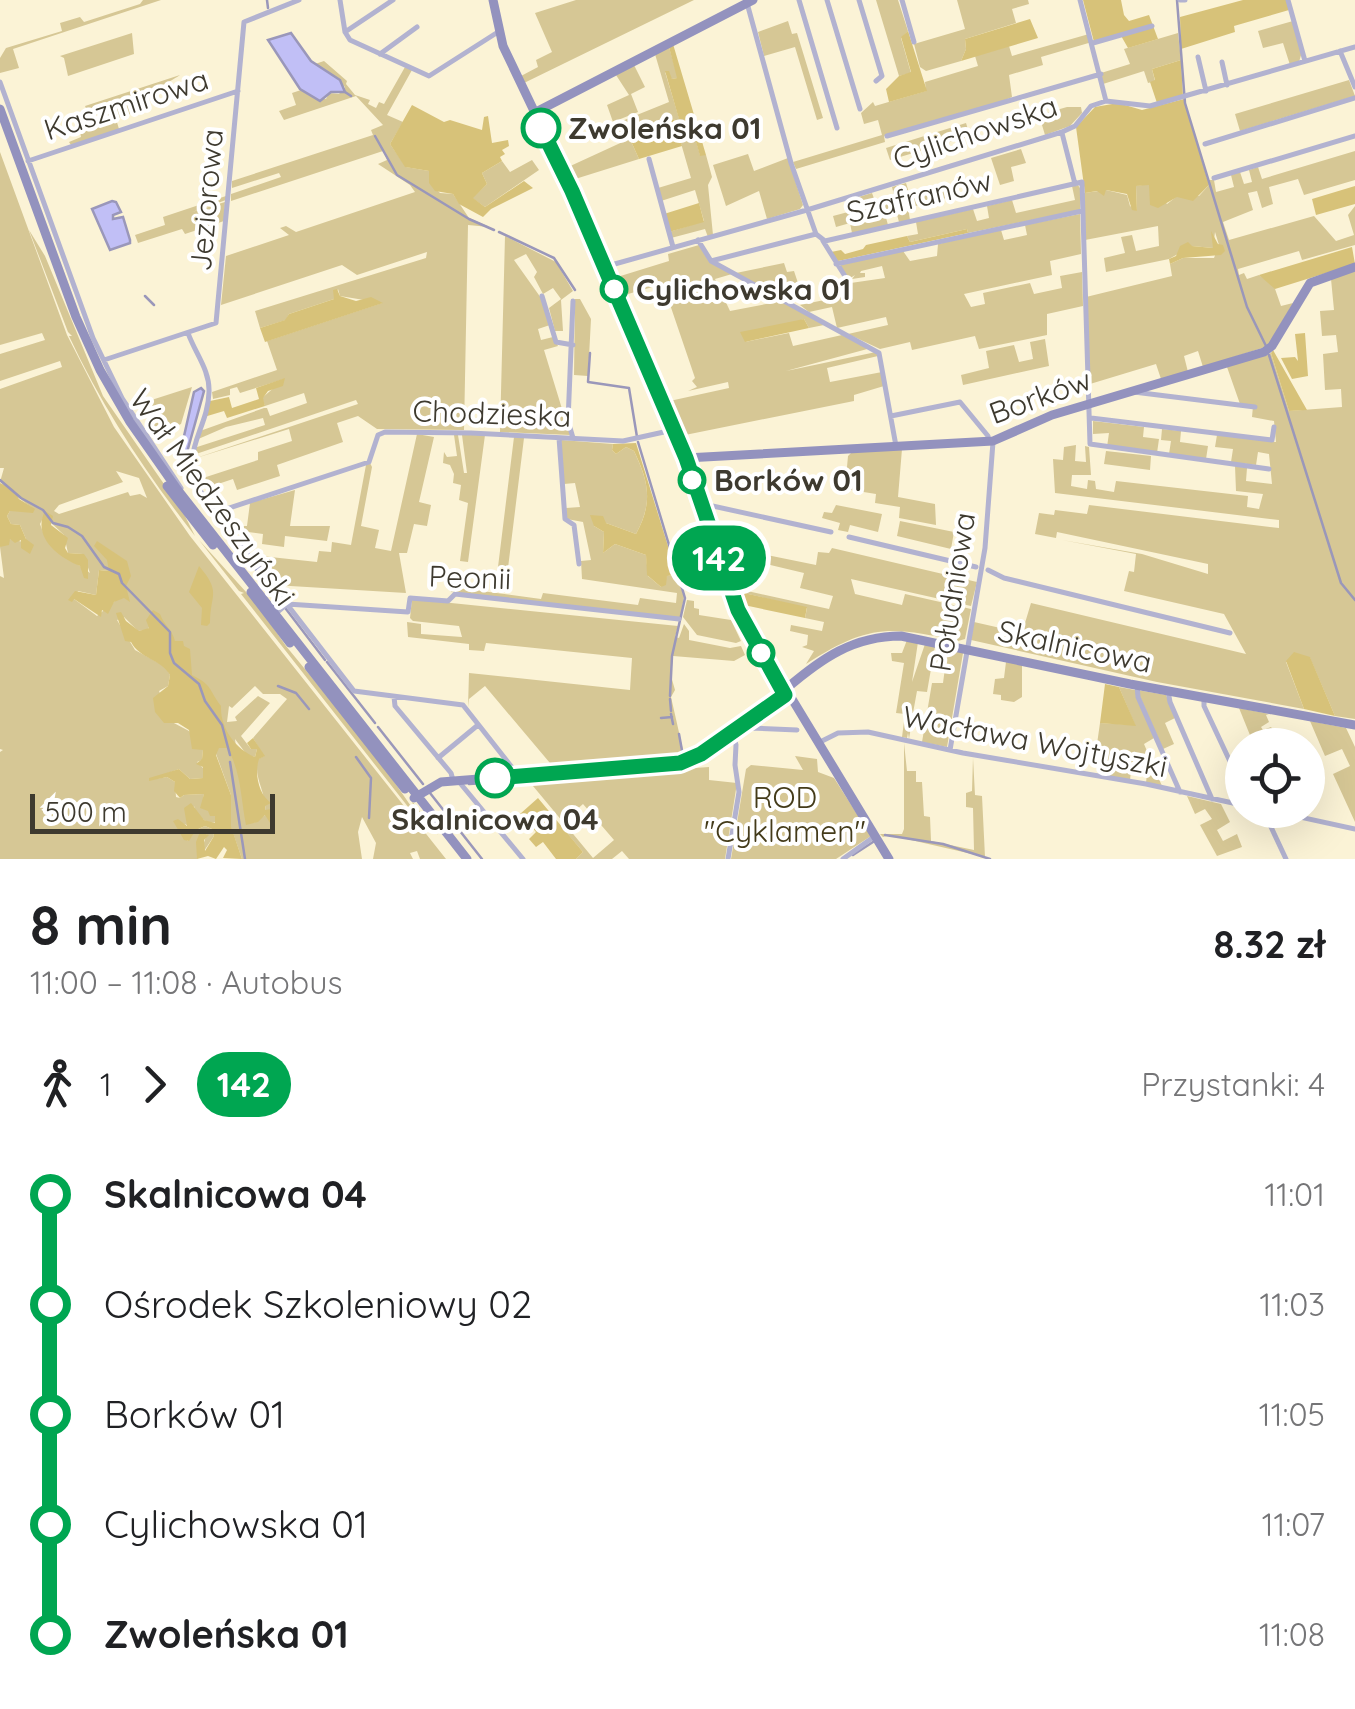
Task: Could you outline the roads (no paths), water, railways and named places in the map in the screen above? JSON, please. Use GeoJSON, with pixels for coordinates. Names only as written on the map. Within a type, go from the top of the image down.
{"type":"FeatureCollection","features":[{"type":"Feature","properties":{"kind":"street","name":"Jeziorowa"},"geometry":{"type":"LineString","coordinates":[[104,360],[215,324],[245,20],[298,0]]}},
{"type":"Feature","properties":{"kind":"street"},"geometry":{"type":"LineString","coordinates":[[340,0],[345,32],[354,42],[429,76],[498,32]]}},
{"type":"Feature","properties":{"kind":"street"},"geometry":{"type":"LineString","coordinates":[[345,32],[393,0]]}},
{"type":"Feature","properties":{"kind":"street"},"geometry":{"type":"LineString","coordinates":[[493,0],[498,32],[686,458],[734,600],[775,674],[877,834],[887,857]]}},
{"type":"Feature","properties":{"kind":"street"},"geometry":{"type":"LineString","coordinates":[[799,0],[837,128]]}},
{"type":"Feature","properties":{"kind":"street"},"geometry":{"type":"LineString","coordinates":[[828,0],[860,110]]}},
{"type":"Feature","properties":{"kind":"street"},"geometry":{"type":"LineString","coordinates":[[859,0],[882,76],[876,82]]}},
{"type":"Feature","properties":{"kind":"street"},"geometry":{"type":"LineString","coordinates":[[902,0],[914,42]]}},
{"type":"Feature","properties":{"kind":"street"},"geometry":{"type":"LineString","coordinates":[[1080,0],[1106,101],[1145,106],[1355,47]]}},
{"type":"Feature","properties":{"kind":"street"},"geometry":{"type":"LineString","coordinates":[[1288,0],[1305,61]]}},
{"type":"Feature","properties":{"kind":"street"},"geometry":{"type":"LineString","coordinates":[[534,113],[750,1],[816,234]]}},
{"type":"Feature","properties":{"kind":"street"},"geometry":{"type":"LineString","coordinates":[[1093,43],[1152,26]]}},
{"type":"Feature","properties":{"kind":"street"},"geometry":{"type":"LineString","coordinates":[[380,54],[417,27]]}},
{"type":"Feature","properties":{"kind":"street"},"geometry":{"type":"LineString","coordinates":[[1340,51],[1355,87]]}},
{"type":"Feature","properties":{"kind":"street"},"geometry":{"type":"LineString","coordinates":[[1198,57],[1206,91]]}},
{"type":"Feature","properties":{"kind":"street"},"geometry":{"type":"LineString","coordinates":[[1222,62],[1227,85]]}},
{"type":"Feature","properties":{"kind":"street"},"geometry":{"type":"LineString","coordinates":[[888,136],[1100,74]]}},
{"type":"Feature","properties":{"kind":"street"},"geometry":{"type":"LineString","coordinates":[[0,82],[72,285],[104,360],[177,491]]}},
{"type":"Feature","properties":{"kind":"street","name":"Kaszmirowa"},"geometry":{"type":"LineString","coordinates":[[28,161],[238,91]]}},
{"type":"Feature","properties":{"kind":"street"},"geometry":{"type":"LineString","coordinates":[[1204,144],[1355,98]]}},
{"type":"Feature","properties":{"kind":"street","name":"Cylichowska"},"geometry":{"type":"LineString","coordinates":[[604,267],[1062,132],[1075,126],[1092,106],[1106,101]]}},
{"type":"Feature","properties":{"kind":"street","name":"Wał Miedzeszyński"},"geometry":{"type":"LineString","coordinates":[[0,109],[90,349],[130,422],[177,491],[460,859]]}},
{"type":"Feature","properties":{"kind":"street","name":"Wał Miedzeszyński"},"geometry":{"type":"LineString","coordinates":[[0,122],[86,351],[121,418],[415,797],[468,859]]}},
{"type":"Feature","properties":{"kind":"street"},"geometry":{"type":"LineString","coordinates":[[1062,132],[1082,211],[1090,444],[1268,469]]}},
{"type":"Feature","properties":{"kind":"street"},"geometry":{"type":"LineString","coordinates":[[1214,178],[1355,136]]}},
{"type":"Feature","properties":{"kind":"street"},"geometry":{"type":"LineString","coordinates":[[648,159],[673,247]]}},
{"type":"Feature","properties":{"kind":"street","name":"Szafranów"},"geometry":{"type":"LineString","coordinates":[[711,261],[816,234],[823,240],[1078,183]]}},
{"type":"Feature","properties":{"kind":"street"},"geometry":{"type":"LineString","coordinates":[[836,264],[1082,211]]}},
{"type":"Feature","properties":{"kind":"street"},"geometry":{"type":"LineString","coordinates":[[698,240],[711,261],[876,349],[882,360],[896,447]]}},
{"type":"Feature","properties":{"kind":"street"},"geometry":{"type":"LineString","coordinates":[[823,240],[848,280]]}},
{"type":"Feature","properties":{"kind":"street","name":"Borków"},"geometry":{"type":"LineString","coordinates":[[686,458],[991,441],[1052,415],[1264,352],[1310,283],[1355,267]]}},
{"type":"Feature","properties":{"kind":"street"},"geometry":{"type":"LineString","coordinates":[[542,296],[556,342],[573,345]]}},
{"type":"Feature","properties":{"kind":"street"},"geometry":{"type":"LineString","coordinates":[[573,301],[568,421],[573,438]]}},
{"type":"Feature","properties":{"kind":"street"},"geometry":{"type":"LineString","coordinates":[[188,333],[210,390],[192,447],[192,465],[200,492],[354,690],[459,704],[518,775]]}},
{"type":"Feature","properties":{"kind":"street"},"geometry":{"type":"LineString","coordinates":[[1132,391],[1255,407]]}},
{"type":"Feature","properties":{"kind":"street"},"geometry":{"type":"LineString","coordinates":[[891,416],[960,402],[991,441]]}},
{"type":"Feature","properties":{"kind":"street"},"geometry":{"type":"LineString","coordinates":[[1090,418],[1272,440],[1274,427]]}},
{"type":"Feature","properties":{"kind":"street","name":"Chodzieska"},"geometry":{"type":"LineString","coordinates":[[216,512],[370,462],[378,435],[386,432],[630,441],[673,430]]}},
{"type":"Feature","properties":{"kind":"street"},"geometry":{"type":"LineString","coordinates":[[559,437],[565,519],[574,526],[579,564]]}},
{"type":"Feature","properties":{"kind":"street","name":"Południowa"},"geometry":{"type":"LineString","coordinates":[[950,750],[986,548],[991,441]]}},
{"type":"Feature","properties":{"kind":"street"},"geometry":{"type":"LineString","coordinates":[[708,505],[831,532]]}},
{"type":"Feature","properties":{"kind":"street"},"geometry":{"type":"LineString","coordinates":[[849,537],[976,566]]}},
{"type":"Feature","properties":{"kind":"street"},"geometry":{"type":"LineString","coordinates":[[988,570],[1004,578],[1230,632]]}},
{"type":"Feature","properties":{"kind":"street","name":"Peonii"},"geometry":{"type":"LineString","coordinates":[[287,604],[408,612],[408,600],[412,597],[448,601],[456,594],[679,619]]}},
{"type":"Feature","properties":{"kind":"street"},"geometry":{"type":"LineString","coordinates":[[275,614],[287,604]]}},
{"type":"Feature","properties":{"kind":"street","name":"Skalnicowa"},"geometry":{"type":"LineString","coordinates":[[415,797],[435,783],[456,780],[680,763],[734,736],[829,654],[870,638],[907,636],[1168,692],[1355,726]]}},
{"type":"Feature","properties":{"kind":"street"},"geometry":{"type":"LineString","coordinates":[[1137,685],[1138,697],[1180,792]]}},
{"type":"Feature","properties":{"kind":"street"},"geometry":{"type":"LineString","coordinates":[[1168,692],[1212,799]]}},
{"type":"Feature","properties":{"kind":"street"},"geometry":{"type":"LineString","coordinates":[[394,697],[396,706],[522,859]]}},
{"type":"Feature","properties":{"kind":"street"},"geometry":{"type":"LineString","coordinates":[[1204,698],[1225,751]]}},
{"type":"Feature","properties":{"kind":"street"},"geometry":{"type":"LineString","coordinates":[[438,758],[479,724]]}},
{"type":"Feature","properties":{"kind":"street"},"geometry":{"type":"LineString","coordinates":[[728,859],[739,792],[734,736],[750,728],[797,730]]}},
{"type":"Feature","properties":{"kind":"street","name":"Wacława Wojtyszki"},"geometry":{"type":"LineString","coordinates":[[820,742],[838,733],[867,732],[1225,801]]}},
{"type":"Feature","properties":{"kind":"street"},"geometry":{"type":"LineString","coordinates":[[1325,822],[1355,828]]}},
{"type":"Feature","properties":{"kind":"street"},"geometry":{"type":"LineString","coordinates":[[1273,828],[1286,859]]}},
{"type":"Feature","properties":{"kind":"street"},"geometry":{"type":"LineString","coordinates":[[843,859],[877,834]]}},
{"type":"Feature","properties":{"kind":"water"},"geometry":{"type":"Polygon","coordinates":[[[291,33],[311,61],[340,80],[345,92],[331,92],[320,101],[300,89],[268,40],[291,33]]]}},
{"type":"Feature","properties":{"kind":"water"},"geometry":{"type":"Polygon","coordinates":[[[112,201],[121,212],[113,215],[113,219],[123,217],[130,243],[110,250],[92,209],[112,201]]]}},
{"type":"Feature","properties":{"kind":"water"},"geometry":{"type":"Polygon","coordinates":[[[201,388],[204,391],[186,456],[186,474],[177,467],[194,392],[201,388]]]}},
{"type":"Feature","properties":{"kind":"waterway"},"geometry":{"type":"LineString","coordinates":[[267,0],[268,8]]}},
{"type":"Feature","properties":{"kind":"waterway"},"geometry":{"type":"LineString","coordinates":[[1177,0],[1185,103],[1247,307],[1266,346]]}},
{"type":"Feature","properties":{"kind":"waterway"},"geometry":{"type":"LineString","coordinates":[[345,92],[351,96]]}},
{"type":"Feature","properties":{"kind":"waterway"},"geometry":{"type":"LineString","coordinates":[[375,136],[397,175],[494,230]]}},
{"type":"Feature","properties":{"kind":"waterway"},"geometry":{"type":"LineString","coordinates":[[499,232],[554,258],[575,290]]}},
{"type":"Feature","properties":{"kind":"waterway"},"geometry":{"type":"LineString","coordinates":[[145,296],[154,305]]}},
{"type":"Feature","properties":{"kind":"waterway"},"geometry":{"type":"LineString","coordinates":[[590,353],[588,382],[629,388],[637,437]]}},
{"type":"Feature","properties":{"kind":"waterway"},"geometry":{"type":"LineString","coordinates":[[1269,355],[1341,583],[1355,600]]}},
{"type":"Feature","properties":{"kind":"waterway"},"geometry":{"type":"LineString","coordinates":[[638,442],[685,598],[672,656],[670,696]]}},
{"type":"Feature","properties":{"kind":"waterway"},"geometry":{"type":"LineString","coordinates":[[186,474],[210,512]]}},
{"type":"Feature","properties":{"kind":"waterway"},"geometry":{"type":"LineString","coordinates":[[0,480],[43,510],[53,523],[82,536],[104,567],[119,574],[122,583],[170,632],[174,663],[199,684],[205,701],[222,725],[230,755]]}},
{"type":"Feature","properties":{"kind":"waterway"},"geometry":{"type":"LineString","coordinates":[[212,514],[282,603]]}},
{"type":"Feature","properties":{"kind":"waterway"},"geometry":{"type":"LineString","coordinates":[[286,609],[325,660]]}},
{"type":"Feature","properties":{"kind":"waterway"},"geometry":{"type":"LineString","coordinates":[[327,662],[375,723]]}},
{"type":"Feature","properties":{"kind":"waterway"},"geometry":{"type":"LineString","coordinates":[[278,686],[296,693],[309,709]]}},
{"type":"Feature","properties":{"kind":"waterway"},"geometry":{"type":"LineString","coordinates":[[670,699],[671,711]]}},
{"type":"Feature","properties":{"kind":"waterway"},"geometry":{"type":"LineString","coordinates":[[671,714],[673,724]]}},
{"type":"Feature","properties":{"kind":"waterway"},"geometry":{"type":"LineString","coordinates":[[661,718],[672,717]]}},
{"type":"Feature","properties":{"kind":"waterway"},"geometry":{"type":"LineString","coordinates":[[378,727],[423,784]]}},
{"type":"Feature","properties":{"kind":"waterway"},"geometry":{"type":"LineString","coordinates":[[679,734],[683,756]]}},
{"type":"Feature","properties":{"kind":"waterway"},"geometry":{"type":"LineString","coordinates":[[356,757],[371,778],[369,818]]}},
{"type":"Feature","properties":{"kind":"waterway"},"geometry":{"type":"LineString","coordinates":[[230,762],[245,859]]}},
{"type":"Feature","properties":{"kind":"waterway"},"geometry":{"type":"LineString","coordinates":[[661,770],[697,763]]}},
{"type":"Feature","properties":{"kind":"waterway"},"geometry":{"type":"LineString","coordinates":[[625,772],[656,770]]}},
{"type":"Feature","properties":{"kind":"waterway"},"geometry":{"type":"LineString","coordinates":[[469,784],[517,781]]}},
{"type":"Feature","properties":{"kind":"waterway"},"geometry":{"type":"LineString","coordinates":[[430,793],[482,859]]}},
{"type":"Feature","properties":{"kind":"waterway"},"geometry":{"type":"LineString","coordinates":[[885,835],[943,844],[990,859]]}},
{"type":"Feature","properties":{"kind":"waterway"},"geometry":{"type":"LineString","coordinates":[[853,855],[873,842]]}},
{"type":"Feature","properties":{"kind":"place","name":"Zwoleńska 01"},"geometry":{"type":"Point","coordinates":[541,128]}},
{"type":"Feature","properties":{"kind":"place","name":"Cylichowska 01"},"geometry":{"type":"Point","coordinates":[614,289]}},
{"type":"Feature","properties":{"kind":"place","name":"Borków 01"},"geometry":{"type":"Point","coordinates":[692,480]}},
{"type":"Feature","properties":{"kind":"place","name":"Skalnicowa 04"},"geometry":{"type":"Point","coordinates":[495,778]}},
{"type":"Feature","properties":{"kind":"park label","name":"ROD \"Cyklamen\""},"geometry":{"type":"Point","coordinates":[785,814]}}]}
